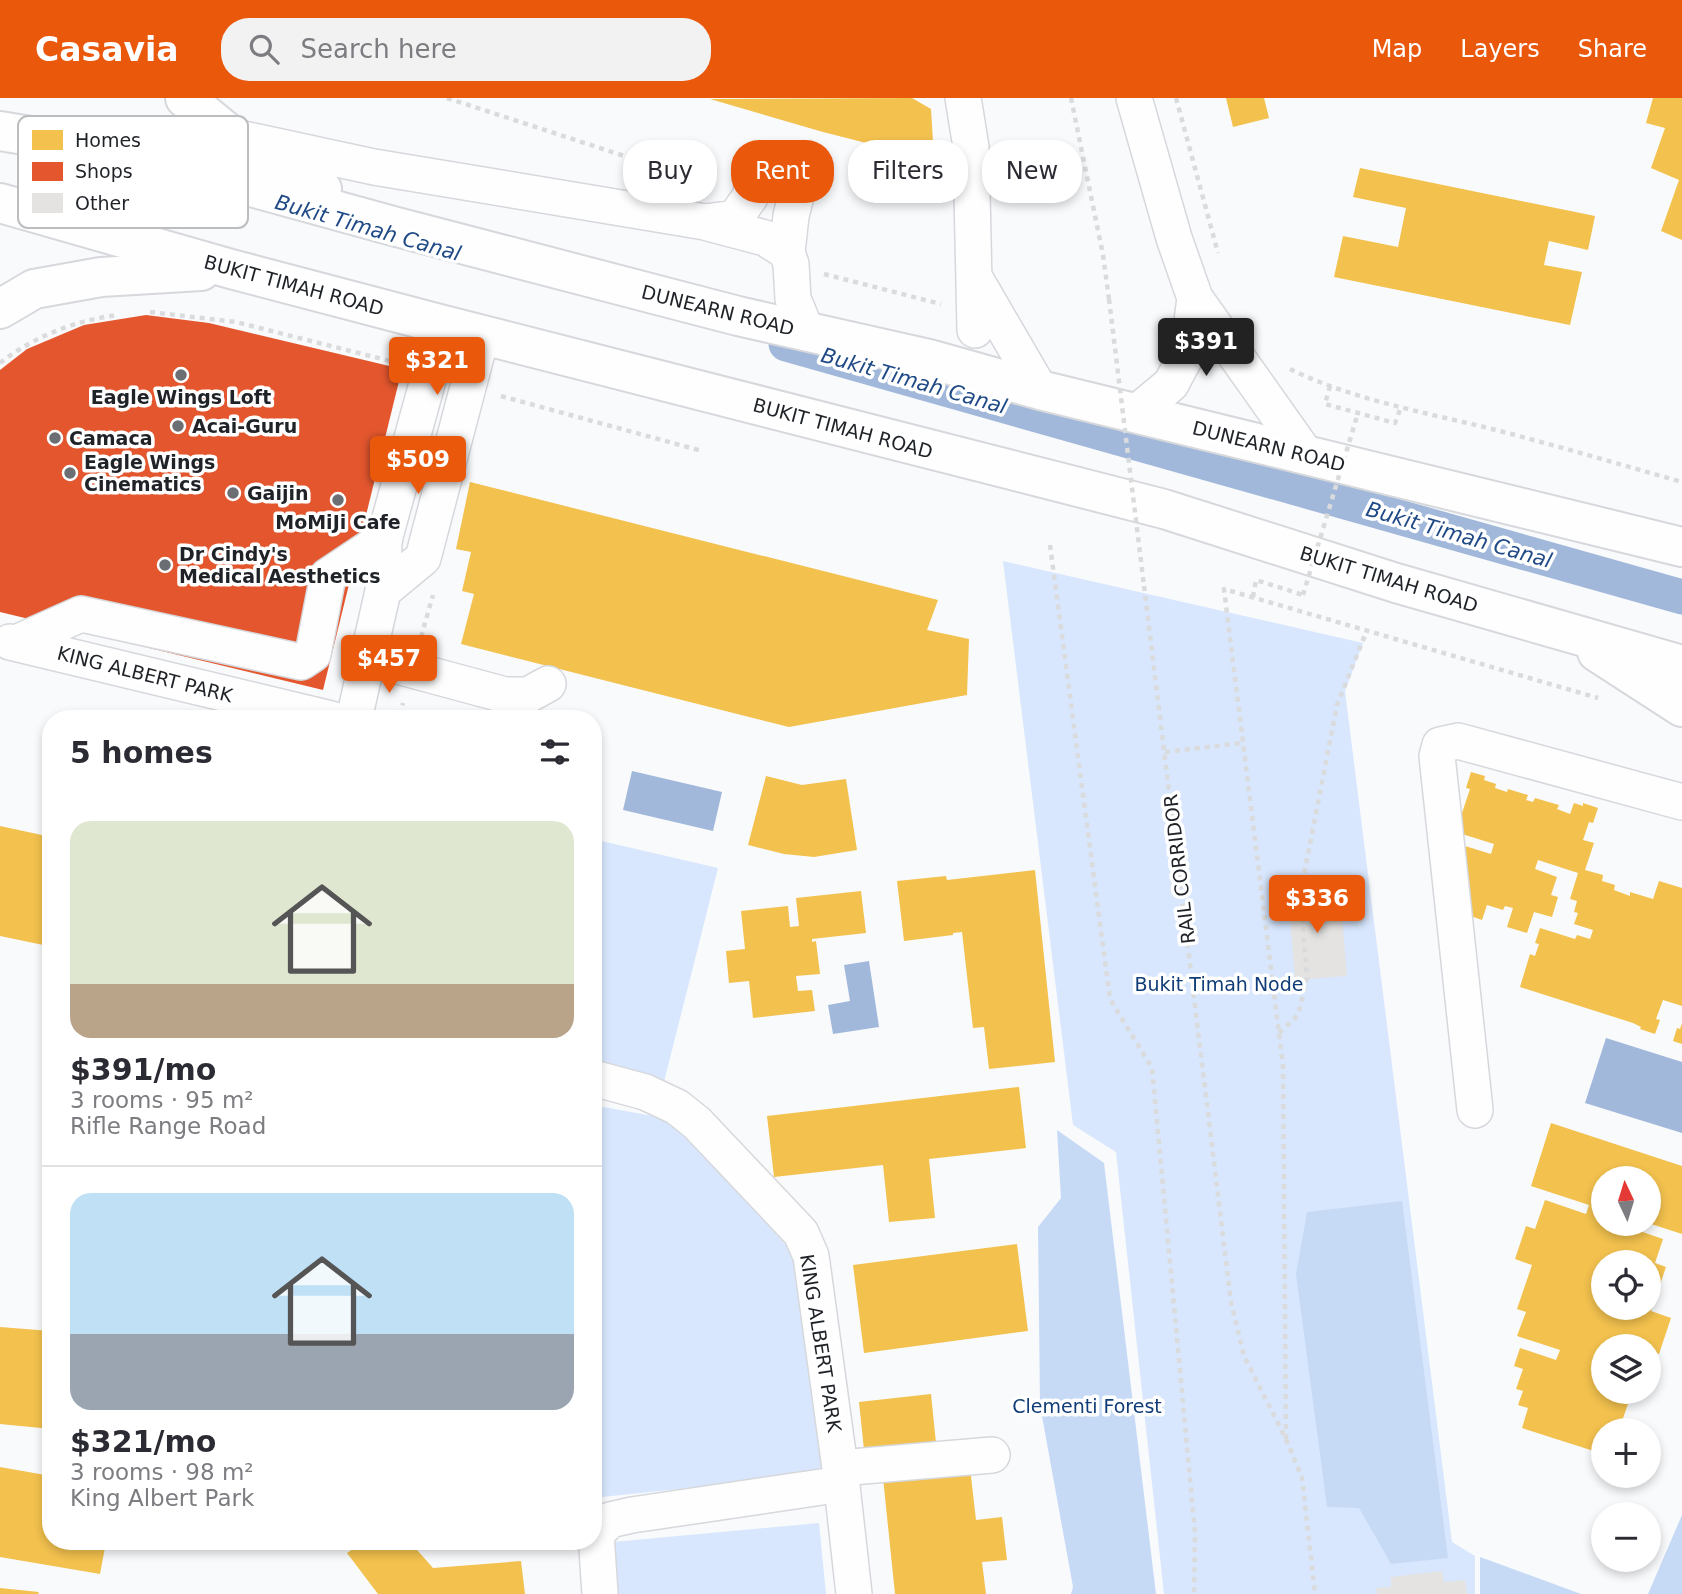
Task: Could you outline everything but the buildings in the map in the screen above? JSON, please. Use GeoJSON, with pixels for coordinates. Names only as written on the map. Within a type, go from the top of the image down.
{"type":"FeatureCollection","features":[{"type":"Feature","properties":{"kind":"highway"},"geometry":{"type":"LineString","coordinates":[[185,98],[207,116]]}},
{"type":"Feature","properties":{"kind":"highway","name":"DUNEARN ROAD"},"geometry":{"type":"LineString","coordinates":[[0,131],[18,134]]}},
{"type":"Feature","properties":{"kind":"highway"},"geometry":{"type":"LineString","coordinates":[[248,150],[393,226]]}},
{"type":"Feature","properties":{"kind":"highway","name":"DUNEARN ROAD"},"geometry":{"type":"LineString","coordinates":[[248,186],[807,333],[929,359],[1040,390],[1682,547]]}},
{"type":"Feature","properties":{"kind":"highway","name":"BUKIT TIMAH ROAD"},"geometry":{"type":"LineString","coordinates":[[0,204],[18,209]]}},
{"type":"Feature","properties":{"kind":"highway","name":"BUKIT TIMAH ROAD"},"geometry":{"type":"LineString","coordinates":[[85,228],[440,324],[1164,509],[1396,583],[1682,665]]}},
{"type":"Feature","properties":{"kind":"highway"},"geometry":{"type":"LineString","coordinates":[[0,309],[34,289],[101,276],[231,269]]}},
{"type":"Feature","properties":{"kind":"highway"},"geometry":{"type":"LineString","coordinates":[[1563,630],[1682,707]]}},
{"type":"Feature","properties":{"kind":"street"},"geometry":{"type":"LineString","coordinates":[[963,98],[971,147],[975,330]]}},
{"type":"Feature","properties":{"kind":"street"},"geometry":{"type":"LineString","coordinates":[[1134,98],[1174,238],[1195,298],[1307,456]]}},
{"type":"Feature","properties":{"kind":"street"},"geometry":{"type":"LineString","coordinates":[[248,140],[374,167],[705,222],[765,238],[787,251]]}},
{"type":"Feature","properties":{"kind":"street"},"geometry":{"type":"LineString","coordinates":[[705,222],[735,218],[746,203]]}},
{"type":"Feature","properties":{"kind":"street"},"geometry":{"type":"LineString","coordinates":[[794,203],[787,251],[791,264],[793,299],[807,333]]}},
{"type":"Feature","properties":{"kind":"street"},"geometry":{"type":"LineString","coordinates":[[975,330],[976,280],[1040,390]]}},
{"type":"Feature","properties":{"kind":"street"},"geometry":{"type":"LineString","coordinates":[[1136,413],[1171,384],[1188,352],[1195,298]]}},
{"type":"Feature","properties":{"kind":"street"},"geometry":{"type":"LineString","coordinates":[[356,710],[383,591],[385,538],[428,380],[440,324]]}},
{"type":"Feature","properties":{"kind":"street"},"geometry":{"type":"LineString","coordinates":[[929,359],[975,330]]}},
{"type":"Feature","properties":{"kind":"street"},"geometry":{"type":"LineString","coordinates":[[383,591],[423,558],[482,334]]}},
{"type":"Feature","properties":{"kind":"street"},"geometry":{"type":"LineString","coordinates":[[405,464],[446,474]]}},
{"type":"Feature","properties":{"kind":"street"},"geometry":{"type":"LineString","coordinates":[[8,641],[81,614],[301,662],[313,654],[328,576],[385,538]]}},
{"type":"Feature","properties":{"kind":"street","name":"KING ALBERT PARK"},"geometry":{"type":"LineString","coordinates":[[8,641],[294,710]]}},
{"type":"Feature","properties":{"kind":"street"},"geometry":{"type":"LineString","coordinates":[[368,658],[505,695],[528,695],[548,684]]}},
{"type":"Feature","properties":{"kind":"street"},"geometry":{"type":"LineString","coordinates":[[1475,1110],[1437,756],[1440,745],[1458,741],[1682,802]]}},
{"type":"Feature","properties":{"kind":"street","name":"KING ALBERT PARK"},"geometry":{"type":"LineString","coordinates":[[602,1080],[645,1092],[677,1107],[697,1123],[801,1233],[811,1256],[854,1594]]}},
{"type":"Feature","properties":{"kind":"street"},"geometry":{"type":"LineString","coordinates":[[602,1525],[620,1517],[841,1476],[992,1455]]}},
{"type":"Feature","properties":{"kind":"street"},"geometry":{"type":"LineString","coordinates":[[597,1550],[600,1594]]}},
{"type":"Feature","properties":{"kind":"path","name":"RAIL CORRIDOR"},"geometry":{"type":"LineString","coordinates":[[1071,98],[1103,255],[1231,1302],[1244,1356],[1286,1439],[1302,1478],[1315,1594]]}},
{"type":"Feature","properties":{"kind":"path"},"geometry":{"type":"LineString","coordinates":[[1176,98],[1219,257]]}},
{"type":"Feature","properties":{"kind":"path"},"geometry":{"type":"LineString","coordinates":[[141,311],[236,322],[399,363],[406,372]]}},
{"type":"Feature","properties":{"kind":"path"},"geometry":{"type":"LineString","coordinates":[[0,363],[19,348],[43,335],[90,319],[128,313]]}},
{"type":"Feature","properties":{"kind":"path"},"geometry":{"type":"LineString","coordinates":[[1282,364],[1330,386],[1401,407],[1545,442],[1682,482]]}},
{"type":"Feature","properties":{"kind":"path"},"geometry":{"type":"LineString","coordinates":[[1330,386],[1325,404],[1395,423],[1401,407]]}},
{"type":"Feature","properties":{"kind":"path"},"geometry":{"type":"LineString","coordinates":[[488,393],[702,451]]}},
{"type":"Feature","properties":{"kind":"path"},"geometry":{"type":"LineString","coordinates":[[1253,597],[1256,580],[1303,595],[1358,413]]}},
{"type":"Feature","properties":{"kind":"path"},"geometry":{"type":"LineString","coordinates":[[1050,545],[1110,999],[1152,1068],[1195,1533],[1194,1594]]}},
{"type":"Feature","properties":{"kind":"path"},"geometry":{"type":"LineString","coordinates":[[1286,1439],[1283,1066],[1224,589],[1608,700]]}},
{"type":"Feature","properties":{"kind":"path"},"geometry":{"type":"LineString","coordinates":[[1279,1033],[1298,1015],[1307,978],[1300,895],[1337,705],[1367,630]]}},
{"type":"Feature","properties":{"kind":"path"},"geometry":{"type":"LineString","coordinates":[[1165,752],[1242,743]]}},
{"type":"Feature","properties":{"kind":"green space","name":"Bukit Timah Node"},"geometry":{"type":"Polygon","coordinates":[[[1003,561],[1363,643],[1345,691],[1452,1542],[1475,1556],[1475,1594],[1164,1594],[1116,1152],[1073,1125],[1003,561]]]}},
{"type":"Feature","properties":{"kind":"green space"},"geometry":{"type":"Polygon","coordinates":[[[602,841],[718,868],[664,1082],[602,1065],[602,841]]]}},
{"type":"Feature","properties":{"kind":"green space"},"geometry":{"type":"Polygon","coordinates":[[[602,1107],[669,1119],[797,1257],[830,1473],[602,1497],[602,1107]]]}},
{"type":"Feature","properties":{"kind":"green space","name":"Clementi Forest"},"geometry":{"type":"Polygon","coordinates":[[[1057,1130],[1104,1163],[1156,1594],[1071,1594],[1073,1587],[1040,1405],[1038,1227],[1061,1198],[1057,1130]]]}},
{"type":"Feature","properties":{"kind":"green space"},"geometry":{"type":"Polygon","coordinates":[[[1402,1201],[1448,1558],[1391,1564],[1359,1508],[1327,1507],[1296,1274],[1307,1212],[1402,1201]]]}},
{"type":"Feature","properties":{"kind":"green space"},"geometry":{"type":"Polygon","coordinates":[[[1682,1515],[1682,1594],[1648,1594],[1657,1572],[1661,1572],[1661,1564],[1682,1515]]]}},
{"type":"Feature","properties":{"kind":"green space"},"geometry":{"type":"Polygon","coordinates":[[[819,1523],[826,1594],[618,1594],[613,1542],[819,1523]]]}},
{"type":"Feature","properties":{"kind":"green space"},"geometry":{"type":"Polygon","coordinates":[[[1480,1557],[1581,1594],[1480,1594],[1480,1557]]]}},
{"type":"Feature","properties":{"kind":"shaded area"},"geometry":{"type":"Polygon","coordinates":[[[632,771],[722,792],[713,831],[623,810],[632,771]]]}},
{"type":"Feature","properties":{"kind":"shaded area"},"geometry":{"type":"Polygon","coordinates":[[[869,961],[879,1027],[833,1034],[828,1005],[850,1001],[844,965],[869,961]]]}},
{"type":"Feature","properties":{"kind":"shaded area"},"geometry":{"type":"Polygon","coordinates":[[[1606,1038],[1682,1062],[1682,1133],[1585,1103],[1606,1038]]]}},
{"type":"Feature","properties":{"kind":"waterway","name":"Bukit Timah Canal"},"geometry":{"type":"LineString","coordinates":[[786,344],[1682,597]]}},
{"type":"Feature","properties":{"kind":"place","name":"Eagle Wings Loft"},"geometry":{"type":"Point","coordinates":[181,375]}},
{"type":"Feature","properties":{"kind":"place","name":"Acai-Guru"},"geometry":{"type":"Point","coordinates":[178,426]}},
{"type":"Feature","properties":{"kind":"place","name":"Camaca"},"geometry":{"type":"Point","coordinates":[55,438]}},
{"type":"Feature","properties":{"kind":"place","name":"Eagle Wings Cinematics"},"geometry":{"type":"Point","coordinates":[70,473]}},
{"type":"Feature","properties":{"kind":"place","name":"Gaijin"},"geometry":{"type":"Point","coordinates":[233,493]}},
{"type":"Feature","properties":{"kind":"place","name":"MoMiJi Cafe"},"geometry":{"type":"Point","coordinates":[338,500]}},
{"type":"Feature","properties":{"kind":"place","name":"Dr Cindy's Medical Aesthetics"},"geometry":{"type":"Point","coordinates":[165,565]}}]}
